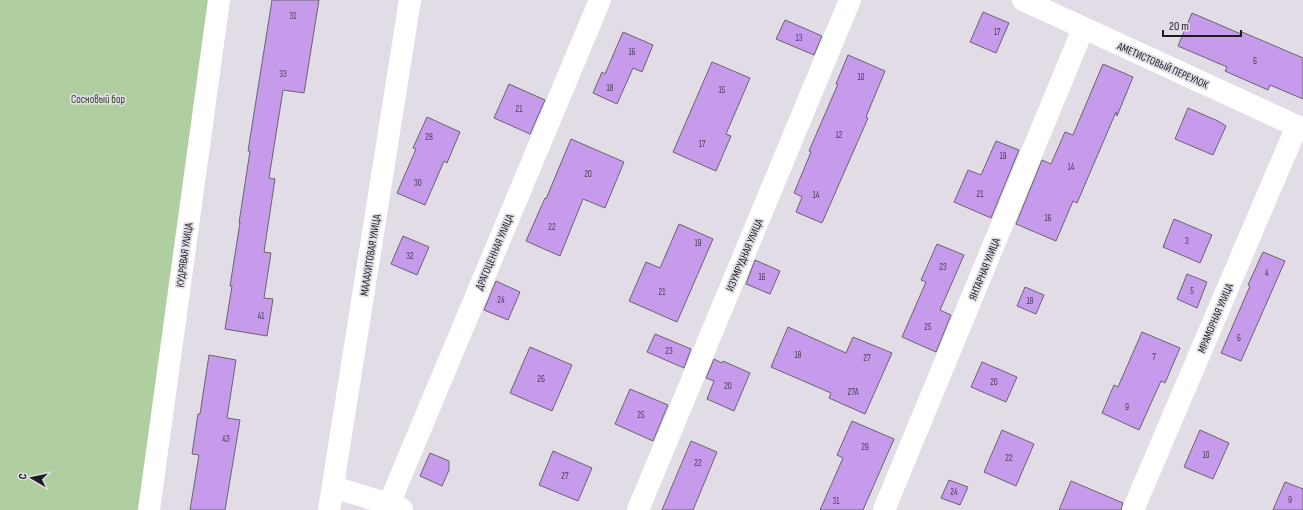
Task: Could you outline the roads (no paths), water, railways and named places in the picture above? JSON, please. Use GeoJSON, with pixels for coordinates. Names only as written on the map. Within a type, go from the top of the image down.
{"type":"FeatureCollection","features":[{"type":"Feature","properties":{"kind":"street","name":"КУДРЯВАЯ УЛИЦА"},"geometry":{"type":"LineString","coordinates":[[149,510],[219,0]]}},
{"type":"Feature","properties":{"kind":"street","name":"МАЛАХИТОВАЯ УЛИЦА"},"geometry":{"type":"LineString","coordinates":[[329,510],[410,0]]}},
{"type":"Feature","properties":{"kind":"street","name":"ДРАГОЦЕННАЯ УЛИЦА"},"geometry":{"type":"LineString","coordinates":[[396,507],[600,0]]}},
{"type":"Feature","properties":{"kind":"street","name":"ИЗУМРУДНАЯ УЛИЦА"},"geometry":{"type":"LineString","coordinates":[[638,510],[850,0]]}},
{"type":"Feature","properties":{"kind":"street","name":"АМЕТИСТОВЫЙ ПЕРЕУЛОК"},"geometry":{"type":"LineString","coordinates":[[1023,0],[1083,29],[1300,127]]}},
{"type":"Feature","properties":{"kind":"street","name":"ЯНТАРНАЯ УЛИЦА"},"geometry":{"type":"LineString","coordinates":[[884,510],[1083,29]]}},
{"type":"Feature","properties":{"kind":"street","name":"МРАМОРНАЯ УЛИЦА"},"geometry":{"type":"LineString","coordinates":[[1133,510],[1300,127]]}},
{"type":"Feature","properties":{"kind":"street"},"geometry":{"type":"LineString","coordinates":[[333,487],[396,507]]}},
{"type":"Feature","properties":{"kind":"park label","name":"Сосновый бор"},"geometry":{"type":"Point","coordinates":[98,99]}}]}
